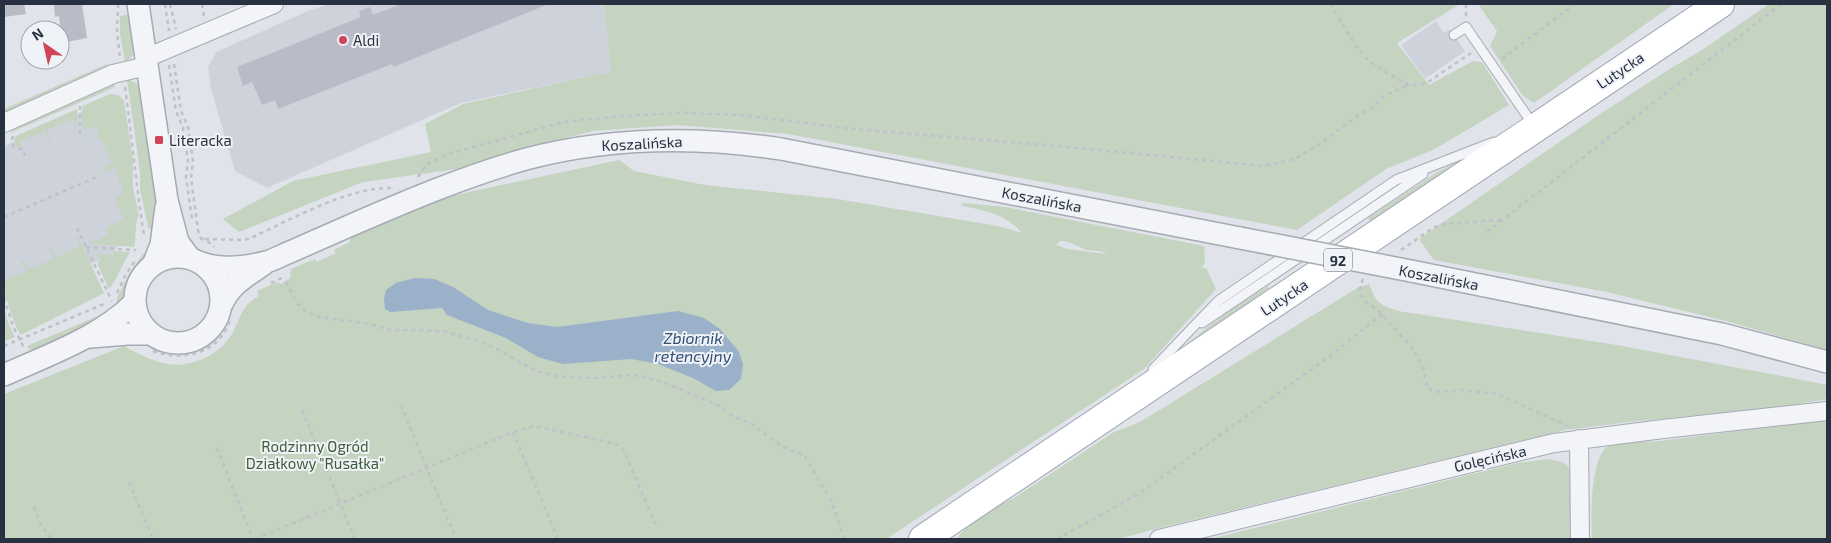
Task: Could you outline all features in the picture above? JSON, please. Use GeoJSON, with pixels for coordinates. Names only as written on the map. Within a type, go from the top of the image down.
{"type":"FeatureCollection","features":[{"type":"Feature","properties":{"kind":"main road","name":"Lutycka"},"geometry":{"type":"LineString","coordinates":[[929,538],[991,494],[1720,4]]}},
{"type":"Feature","properties":{"kind":"street"},"geometry":{"type":"LineString","coordinates":[[86,338],[128,334],[149,342],[161,341],[176,344],[193,342],[208,332],[227,310],[214,275],[196,261],[178,242],[167,200],[138,4]]}},
{"type":"Feature","properties":{"kind":"street"},"geometry":{"type":"LineString","coordinates":[[8,128],[113,74],[146,62],[274,4]]}},
{"type":"Feature","properties":{"kind":"street","name":"Koszalińska"},"geometry":{"type":"LineString","coordinates":[[227,310],[227,293],[235,284],[266,262],[431,191],[486,171],[526,159],[609,143],[659,140],[717,141],[781,149],[1411,271],[1713,332],[1827,362]]}},
{"type":"Feature","properties":{"kind":"street"},"geometry":{"type":"LineString","coordinates":[[149,342],[138,320],[134,303],[136,289],[146,260],[161,245],[167,200]]}},
{"type":"Feature","properties":{"kind":"street"},"geometry":{"type":"LineString","coordinates":[[146,260],[177,256],[196,261]]}},
{"type":"Feature","properties":{"kind":"street","name":"Koszalińska"},"geometry":{"type":"LineString","coordinates":[[196,261],[214,268],[228,268],[266,262]]}},
{"type":"Feature","properties":{"kind":"street"},"geometry":{"type":"LineString","coordinates":[[4,375],[86,338],[120,317],[134,303]]}},
{"type":"Feature","properties":{"kind":"street","name":"Golęcińska"},"geometry":{"type":"LineString","coordinates":[[1159,539],[1554,443],[1827,411]]}},
{"type":"Feature","properties":{"kind":"street"},"geometry":{"type":"LineString","coordinates":[[1579,439],[1580,539]]}},
{"type":"Feature","properties":{"kind":"lane"},"geometry":{"type":"LineString","coordinates":[[1146,376],[1158,366],[1218,301],[1396,180],[1535,127],[1466,27],[1454,35]]}},
{"type":"Feature","properties":{"kind":"lane"},"geometry":{"type":"LineString","coordinates":[[991,494],[1026,458],[1034,453]]}},
{"type":"Feature","properties":{"kind":"path"},"geometry":{"type":"LineString","coordinates":[[118,4],[117,32],[122,64]]}},
{"type":"Feature","properties":{"kind":"path"},"geometry":{"type":"LineString","coordinates":[[165,4],[169,33]]}},
{"type":"Feature","properties":{"kind":"path"},"geometry":{"type":"LineString","coordinates":[[170,4],[174,27],[178,34]]}},
{"type":"Feature","properties":{"kind":"path"},"geometry":{"type":"LineString","coordinates":[[202,4],[206,22]]}},
{"type":"Feature","properties":{"kind":"path"},"geometry":{"type":"LineString","coordinates":[[1330,4],[1358,48],[1377,67],[1408,85]]}},
{"type":"Feature","properties":{"kind":"path"},"geometry":{"type":"LineString","coordinates":[[1493,66],[1575,4]]}},
{"type":"Feature","properties":{"kind":"path"},"geometry":{"type":"LineString","coordinates":[[1487,232],[1781,4]]}},
{"type":"Feature","properties":{"kind":"path"},"geometry":{"type":"LineString","coordinates":[[415,181],[427,164],[451,153],[564,122],[622,116],[683,113],[740,115],[854,129],[1263,166],[1295,158],[1318,145],[1360,114],[1371,109],[1384,96],[1408,85],[1419,85],[1428,82],[1480,47]]}},
{"type":"Feature","properties":{"kind":"path"},"geometry":{"type":"LineString","coordinates":[[173,59],[182,111],[188,127],[193,161],[192,187],[201,239]]}},
{"type":"Feature","properties":{"kind":"path"},"geometry":{"type":"LineString","coordinates":[[169,62],[176,111],[183,128],[188,162],[186,178],[192,225]]}},
{"type":"Feature","properties":{"kind":"path"},"geometry":{"type":"LineString","coordinates":[[124,79],[144,237]]}},
{"type":"Feature","properties":{"kind":"path"},"geometry":{"type":"LineString","coordinates":[[80,105],[80,134]]}},
{"type":"Feature","properties":{"kind":"path"},"geometry":{"type":"LineString","coordinates":[[8,128],[13,146],[17,149],[22,149],[25,156]]}},
{"type":"Feature","properties":{"kind":"path"},"geometry":{"type":"LineString","coordinates":[[4,217],[99,176]]}},
{"type":"Feature","properties":{"kind":"path"},"geometry":{"type":"LineString","coordinates":[[205,239],[244,240],[348,194],[376,187],[394,188]]}},
{"type":"Feature","properties":{"kind":"path"},"geometry":{"type":"LineString","coordinates":[[1396,254],[1441,224],[1502,220]]}},
{"type":"Feature","properties":{"kind":"path"},"geometry":{"type":"LineString","coordinates":[[77,228],[112,300]]}},
{"type":"Feature","properties":{"kind":"path"},"geometry":{"type":"LineString","coordinates":[[86,247],[136,250]]}},
{"type":"Feature","properties":{"kind":"path"},"geometry":{"type":"LineString","coordinates":[[4,346],[112,300],[130,268],[146,260]]}},
{"type":"Feature","properties":{"kind":"path"},"geometry":{"type":"LineString","coordinates":[[1369,275],[1362,280],[1360,294],[1365,301],[1382,314],[1413,349],[1424,370],[1426,387],[1434,392],[1461,390],[1498,394],[1572,428],[1579,439]]}},
{"type":"Feature","properties":{"kind":"path"},"geometry":{"type":"LineString","coordinates":[[286,282],[297,303],[305,312],[314,316],[370,324],[390,330],[444,331],[497,349],[536,371],[560,377],[595,378],[633,375],[663,382],[720,406],[732,416],[752,424],[789,450],[804,455],[832,502],[844,539]]}},
{"type":"Feature","properties":{"kind":"path"},"geometry":{"type":"LineString","coordinates":[[4,298],[12,326],[25,349]]}},
{"type":"Feature","properties":{"kind":"path"},"geometry":{"type":"LineString","coordinates":[[149,342],[173,357],[199,353],[208,348],[226,330],[227,310]]}},
{"type":"Feature","properties":{"kind":"path"},"geometry":{"type":"LineString","coordinates":[[1057,539],[1138,495],[1330,356],[1382,314]]}},
{"type":"Feature","properties":{"kind":"path"},"geometry":{"type":"LineString","coordinates":[[401,405],[456,539]]}},
{"type":"Feature","properties":{"kind":"path"},"geometry":{"type":"LineString","coordinates":[[302,410],[355,539]]}},
{"type":"Feature","properties":{"kind":"path"},"geometry":{"type":"LineString","coordinates":[[217,448],[254,539],[512,432],[534,426],[620,446],[627,458],[656,528]]}},
{"type":"Feature","properties":{"kind":"path"},"geometry":{"type":"LineString","coordinates":[[512,432],[558,539]]}},
{"type":"Feature","properties":{"kind":"path"},"geometry":{"type":"LineString","coordinates":[[129,482],[153,539]]}},
{"type":"Feature","properties":{"kind":"path"},"geometry":{"type":"LineString","coordinates":[[34,507],[41,525],[52,539]]}},
{"type":"Feature","properties":{"kind":"shaded area"},"geometry":{"type":"Polygon","coordinates":[[[329,4],[604,4],[611,73],[461,103],[267,188],[235,171],[211,89],[208,67],[216,52],[308,11],[329,4]]]}},
{"type":"Feature","properties":{"kind":"shaded area"},"geometry":{"type":"Polygon","coordinates":[[[1436,21],[1444,33],[1450,29],[1465,51],[1425,79],[1401,45],[1436,21]]]}},
{"type":"Feature","properties":{"kind":"shaded area"},"geometry":{"type":"Polygon","coordinates":[[[101,103],[113,109],[129,224],[113,254],[4,302],[4,146],[101,103]]]}},
{"type":"Feature","properties":{"kind":"green space"},"geometry":{"type":"Polygon","coordinates":[[[604,4],[1460,4],[1397,43],[1429,85],[1473,61],[1482,62],[1509,105],[1435,149],[1386,169],[1297,230],[788,134],[677,125],[593,131],[457,169],[363,182],[239,232],[223,219],[293,181],[431,152],[425,124],[463,104],[611,73],[604,4]]]}},
{"type":"Feature","properties":{"kind":"green space"},"geometry":{"type":"Polygon","coordinates":[[[1478,4],[1674,4],[1534,103],[1523,96],[1490,46],[1497,31],[1478,4]]]}},
{"type":"Feature","properties":{"kind":"green space"},"geometry":{"type":"Polygon","coordinates":[[[1769,4],[1827,4],[1827,350],[1730,322],[1607,292],[1434,260],[1419,239],[1600,114],[1702,50],[1769,4]]]}},
{"type":"Feature","properties":{"kind":"green space"},"geometry":{"type":"Polygon","coordinates":[[[132,14],[136,47],[131,58],[125,62],[120,34],[120,16],[132,14]]]}},
{"type":"Feature","properties":{"kind":"green space"},"geometry":{"type":"Polygon","coordinates":[[[107,64],[113,67],[4,115],[4,109],[107,64]]]}},
{"type":"Feature","properties":{"kind":"green space"},"geometry":{"type":"Polygon","coordinates":[[[127,79],[138,84],[142,90],[151,142],[156,197],[152,231],[148,227],[140,189],[140,172],[127,79]]]}},
{"type":"Feature","properties":{"kind":"green space"},"geometry":{"type":"Polygon","coordinates":[[[115,81],[113,88],[10,133],[14,127],[115,81]]]}},
{"type":"Feature","properties":{"kind":"green space"},"geometry":{"type":"Polygon","coordinates":[[[110,94],[118,95],[124,100],[133,161],[133,188],[139,215],[134,247],[89,244],[108,235],[105,229],[109,225],[124,220],[114,197],[124,193],[114,168],[103,172],[102,168],[112,163],[100,138],[90,141],[100,136],[96,127],[86,130],[82,126],[82,106],[110,94]]]}},
{"type":"Feature","properties":{"kind":"green space"},"geometry":{"type":"Polygon","coordinates":[[[77,109],[77,129],[72,119],[47,130],[51,140],[49,140],[45,131],[20,142],[22,146],[18,147],[15,143],[14,139],[16,136],[77,109]]]}},
{"type":"Feature","properties":{"kind":"green space","name":"Rodzinny Ogród Działkowy \"Rusałka\""},"geometry":{"type":"Polygon","coordinates":[[[619,160],[634,171],[705,185],[837,199],[998,226],[1022,233],[1002,217],[962,206],[962,203],[1005,207],[1204,246],[1205,261],[1203,266],[1200,267],[1206,268],[1216,289],[1144,369],[886,539],[4,539],[4,394],[124,346],[148,358],[168,364],[187,364],[205,358],[214,353],[228,340],[245,307],[259,296],[257,291],[278,282],[281,284],[290,278],[291,269],[315,259],[317,262],[336,253],[334,250],[350,242],[349,237],[441,198],[619,160]],[[1060,241],[1056,245],[1068,249],[1107,254],[1100,251],[1087,250],[1060,241]]]}},
{"type":"Feature","properties":{"kind":"green space"},"geometry":{"type":"Polygon","coordinates":[[[1458,162],[1460,163],[1178,354],[1209,326],[1232,309],[1268,286],[1270,289],[1370,222],[1368,218],[1439,171],[1458,162]]]}},
{"type":"Feature","properties":{"kind":"green space"},"geometry":{"type":"Polygon","coordinates":[[[78,236],[104,293],[21,335],[10,309],[4,281],[26,271],[21,261],[24,260],[29,269],[54,259],[49,249],[51,248],[56,257],[80,247],[76,237],[78,236]]]}},
{"type":"Feature","properties":{"kind":"green space"},"geometry":{"type":"Polygon","coordinates":[[[148,250],[148,261],[135,276],[129,295],[117,306],[117,298],[128,276],[143,254],[148,250]]]}},
{"type":"Feature","properties":{"kind":"green space"},"geometry":{"type":"Polygon","coordinates":[[[114,251],[130,252],[109,289],[97,263],[100,260],[98,254],[113,255],[114,251]]]}},
{"type":"Feature","properties":{"kind":"green space"},"geometry":{"type":"Polygon","coordinates":[[[1369,284],[1379,302],[1386,307],[1398,311],[1617,345],[1827,385],[1827,399],[1787,406],[1565,430],[1119,539],[957,539],[961,533],[983,516],[1014,498],[1114,432],[1140,422],[1359,287],[1369,284]]]}},
{"type":"Feature","properties":{"kind":"green space"},"geometry":{"type":"Polygon","coordinates":[[[4,308],[15,337],[4,342],[4,308]]]}},
{"type":"Feature","properties":{"kind":"green space"},"geometry":{"type":"Polygon","coordinates":[[[103,314],[107,315],[66,338],[30,350],[27,346],[103,314]]]}},
{"type":"Feature","properties":{"kind":"green space"},"geometry":{"type":"Polygon","coordinates":[[[1827,420],[1827,539],[1592,539],[1592,505],[1595,476],[1601,454],[1607,447],[1618,443],[1660,441],[1827,420]]]}},
{"type":"Feature","properties":{"kind":"green space"},"geometry":{"type":"Polygon","coordinates":[[[1549,459],[1563,463],[1569,469],[1571,481],[1571,539],[1210,539],[1517,463],[1549,459]]]}},
{"type":"Feature","properties":{"kind":"water","name":"Zbiornik retencyjny"},"geometry":{"type":"Polygon","coordinates":[[[415,278],[434,279],[453,287],[488,310],[528,323],[557,327],[678,311],[704,318],[720,329],[739,352],[743,364],[741,379],[729,390],[716,391],[693,378],[658,364],[631,359],[563,364],[538,357],[506,338],[447,315],[442,308],[390,312],[385,309],[386,290],[396,283],[415,278]]]}},
{"type":"Feature","properties":{"kind":"building"},"geometry":{"type":"Polygon","coordinates":[[[4,4],[24,4],[26,14],[4,17],[4,4]]]}},
{"type":"Feature","properties":{"kind":"building"},"geometry":{"type":"Polygon","coordinates":[[[54,4],[82,4],[87,38],[70,41],[70,20],[59,20],[59,16],[55,17],[54,4]]]}},
{"type":"Feature","properties":{"kind":"building"},"geometry":{"type":"Polygon","coordinates":[[[401,4],[549,4],[393,67],[392,64],[278,109],[275,100],[262,105],[252,82],[243,86],[237,67],[361,17],[359,11],[370,7],[373,15],[401,4]]]}},
{"type":"Feature","properties":{"kind":"place","name":"Aldi"},"geometry":{"type":"Point","coordinates":[343,40]}},
{"type":"Feature","properties":{"kind":"place","name":"Literacka"},"geometry":{"type":"Point","coordinates":[159,140]}}]}
